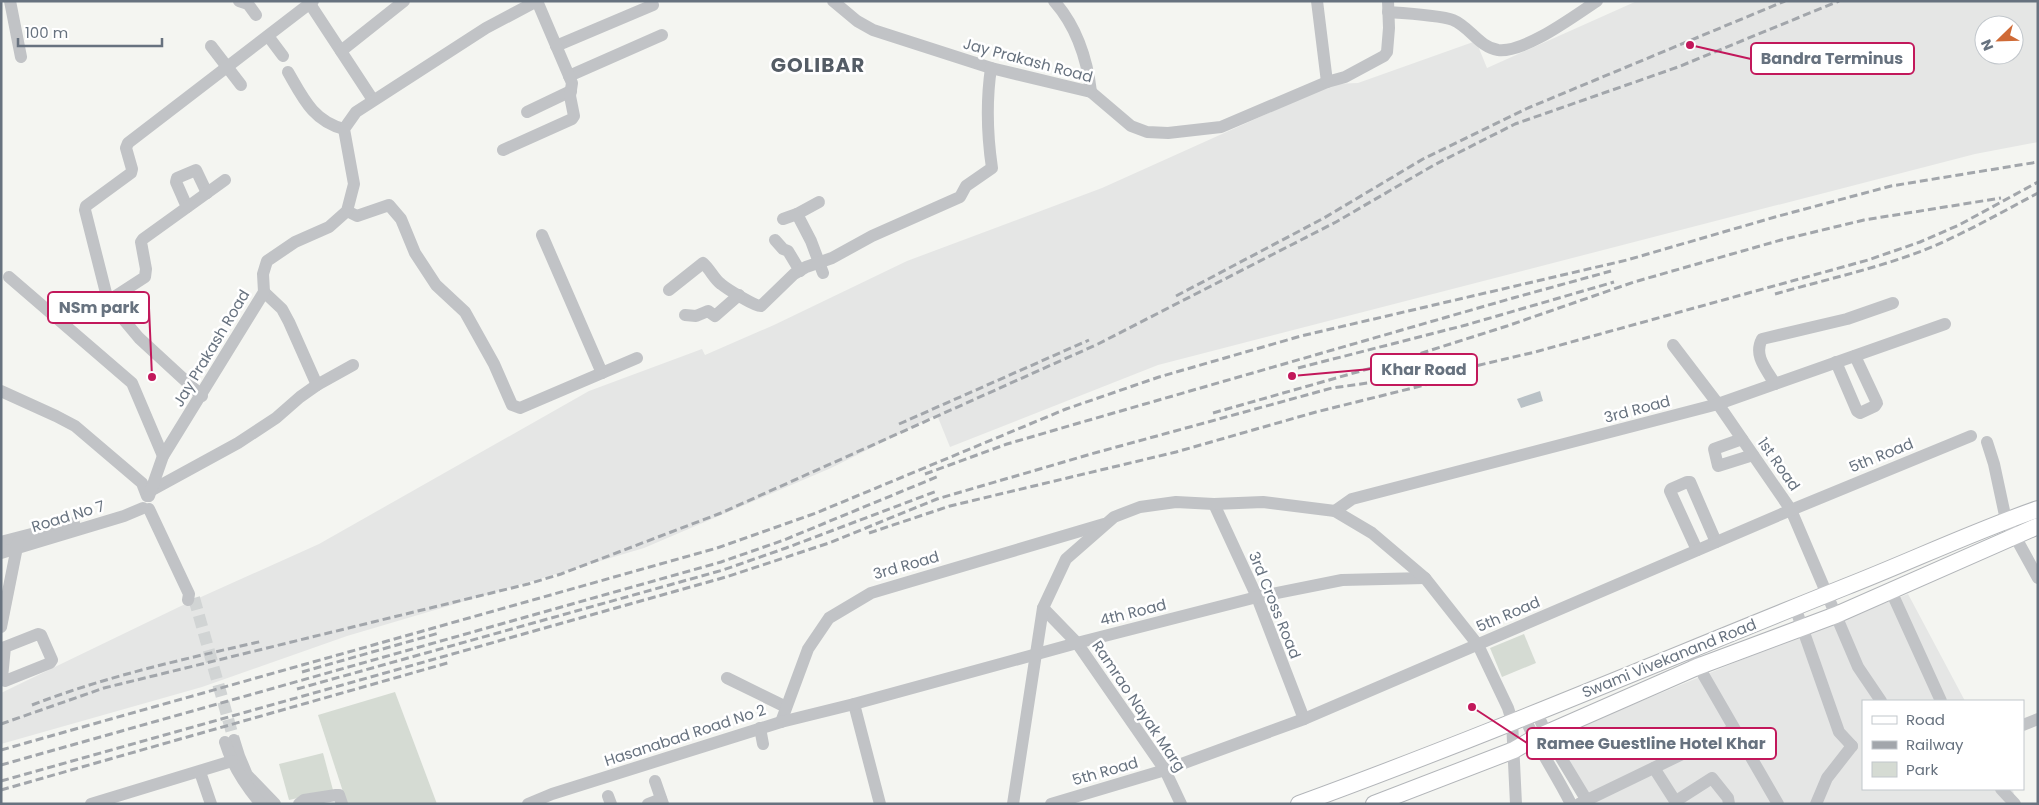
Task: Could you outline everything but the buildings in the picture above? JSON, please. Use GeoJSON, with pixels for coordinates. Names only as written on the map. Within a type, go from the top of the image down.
{"type":"FeatureCollection","features":[{"type":"Feature","properties":{"kind":"main road","name":"Swami Vivekanand Road"},"geometry":{"type":"LineString","coordinates":[[1299,804],[1417,761],[2006,520],[2038,509]]}},
{"type":"Feature","properties":{"kind":"main road","name":"Swami Vivekanand Road"},"geometry":{"type":"LineString","coordinates":[[1374,804],[1514,750],[1539,736],[1697,667],[1836,615],[2038,526]]}},
{"type":"Feature","properties":{"kind":"street"},"geometry":{"type":"LineString","coordinates":[[10,1],[21,57]]}},
{"type":"Feature","properties":{"kind":"street"},"geometry":{"type":"LineString","coordinates":[[239,1],[248,4],[256,15]]}},
{"type":"Feature","properties":{"kind":"street"},"geometry":{"type":"LineString","coordinates":[[341,51],[404,1]]}},
{"type":"Feature","properties":{"kind":"street"},"geometry":{"type":"LineString","coordinates":[[503,150],[572,119],[574,116],[572,83],[537,1],[486,28],[356,112],[344,129],[354,184],[347,211],[357,216],[389,205],[402,219],[415,253],[436,285],[465,312],[494,364],[512,405],[516,408],[520,408],[637,358]]}},
{"type":"Feature","properties":{"kind":"street","name":"Jay Prakash Road"},"geometry":{"type":"LineString","coordinates":[[833,1],[857,21],[873,30],[991,68],[1091,92],[1131,126],[1147,132],[1168,133],[1221,127],[1327,82],[1345,77],[1384,56],[1388,48],[1388,6]]}},
{"type":"Feature","properties":{"kind":"street"},"geometry":{"type":"LineString","coordinates":[[1054,1],[1079,39],[1089,69],[1091,92]]}},
{"type":"Feature","properties":{"kind":"street"},"geometry":{"type":"LineString","coordinates":[[1317,1],[1327,82]]}},
{"type":"Feature","properties":{"kind":"street"},"geometry":{"type":"LineString","coordinates":[[1388,6],[1452,20],[1463,25],[1489,48],[1498,50],[1522,45],[1535,39],[1597,1]]}},
{"type":"Feature","properties":{"kind":"street"},"geometry":{"type":"LineString","coordinates":[[202,396],[139,338],[108,301],[85,210],[86,206],[131,173],[132,169],[126,148],[128,143],[312,3],[373,100]]}},
{"type":"Feature","properties":{"kind":"street"},"geometry":{"type":"LineString","coordinates":[[556,46],[653,5]]}},
{"type":"Feature","properties":{"kind":"street"},"geometry":{"type":"LineString","coordinates":[[569,76],[662,35]]}},
{"type":"Feature","properties":{"kind":"street"},"geometry":{"type":"LineString","coordinates":[[268,36],[283,56]]}},
{"type":"Feature","properties":{"kind":"street"},"geometry":{"type":"LineString","coordinates":[[211,46],[241,85]]}},
{"type":"Feature","properties":{"kind":"street"},"geometry":{"type":"LineString","coordinates":[[669,290],[701,263],[705,265],[720,284],[754,305],[761,306],[794,274],[800,271],[821,268],[872,236],[960,197],[966,186],[992,168],[987,118],[987,94],[991,68]]}},
{"type":"Feature","properties":{"kind":"street"},"geometry":{"type":"LineString","coordinates":[[288,72],[309,107],[330,125],[344,129]]}},
{"type":"Feature","properties":{"kind":"street"},"geometry":{"type":"LineString","coordinates":[[527,112],[571,91]]}},
{"type":"Feature","properties":{"kind":"street"},"geometry":{"type":"LineString","coordinates":[[187,207],[176,182],[177,178],[196,170],[207,193]]}},
{"type":"Feature","properties":{"kind":"street"},"geometry":{"type":"LineString","coordinates":[[108,301],[145,277],[143,239],[225,180]]}},
{"type":"Feature","properties":{"kind":"street"},"geometry":{"type":"LineString","coordinates":[[783,219],[819,202]]}},
{"type":"Feature","properties":{"kind":"street","name":"Jay Prakash Road"},"geometry":{"type":"LineString","coordinates":[[147,500],[163,456],[202,396],[264,292],[263,274],[267,261],[295,242],[329,227],[347,211]]}},
{"type":"Feature","properties":{"kind":"street"},"geometry":{"type":"LineString","coordinates":[[797,214],[821,268]]}},
{"type":"Feature","properties":{"kind":"street"},"geometry":{"type":"LineString","coordinates":[[542,235],[602,373]]}},
{"type":"Feature","properties":{"kind":"street"},"geometry":{"type":"LineString","coordinates":[[775,240],[788,251],[800,271]]}},
{"type":"Feature","properties":{"kind":"street"},"geometry":{"type":"LineString","coordinates":[[8,277],[132,383],[163,456]]}},
{"type":"Feature","properties":{"kind":"street"},"geometry":{"type":"LineString","coordinates":[[264,292],[282,309],[317,385]]}},
{"type":"Feature","properties":{"kind":"street"},"geometry":{"type":"LineString","coordinates":[[686,315],[696,316],[708,311],[715,316],[740,296]]}},
{"type":"Feature","properties":{"kind":"street"},"geometry":{"type":"LineString","coordinates":[[1775,384],[1758,354],[1757,348],[1762,340],[1847,319],[1893,303]]}},
{"type":"Feature","properties":{"kind":"street","name":"3rd Road"},"geometry":{"type":"LineString","coordinates":[[1335,511],[1352,499],[1718,404],[1945,324]]}},
{"type":"Feature","properties":{"kind":"street","name":"1st Road"},"geometry":{"type":"LineString","coordinates":[[1672,345],[1718,404],[1742,439],[1749,455],[1791,510],[1858,667],[1880,700]]}},
{"type":"Feature","properties":{"kind":"street"},"geometry":{"type":"LineString","coordinates":[[1836,362],[1857,411],[1860,413],[1875,406],[1877,403],[1855,356]]}},
{"type":"Feature","properties":{"kind":"street","name":"Road No 7"},"geometry":{"type":"LineString","coordinates":[[1,553],[18,543],[124,516],[276,418],[317,385],[353,365]]}},
{"type":"Feature","properties":{"kind":"street"},"geometry":{"type":"LineString","coordinates":[[1,391],[75,426],[142,483],[147,500],[191,597]]}},
{"type":"Feature","properties":{"kind":"street","name":"5th Road"},"geometry":{"type":"LineString","coordinates":[[1051,804],[1165,770],[1304,719],[1791,510],[1971,436]]}},
{"type":"Feature","properties":{"kind":"street"},"geometry":{"type":"LineString","coordinates":[[1742,439],[1713,450],[1720,466],[1749,455]]}},
{"type":"Feature","properties":{"kind":"street"},"geometry":{"type":"LineString","coordinates":[[1987,442],[1994,464],[2006,520],[2013,537],[2038,578]]}},
{"type":"Feature","properties":{"kind":"street"},"geometry":{"type":"LineString","coordinates":[[1697,550],[1670,491],[1687,482],[1690,482],[1716,542]]}},
{"type":"Feature","properties":{"kind":"street"},"geometry":{"type":"LineString","coordinates":[[1013,804],[1043,608],[1066,559],[1114,517],[1140,507],[1176,502],[1214,504],[1262,502],[1335,511],[1372,533],[1425,578],[1478,644],[1524,716],[1585,803],[1734,729]]}},
{"type":"Feature","properties":{"kind":"street","name":"3rd Cross Road"},"geometry":{"type":"LineString","coordinates":[[1214,504],[1256,597],[1304,719]]}},
{"type":"Feature","properties":{"kind":"street","name":"3rd Road"},"geometry":{"type":"LineString","coordinates":[[780,722],[808,649],[829,618],[871,593],[1109,522]]}},
{"type":"Feature","properties":{"kind":"street"},"geometry":{"type":"LineString","coordinates":[[1,542],[18,543],[1,628]]}},
{"type":"Feature","properties":{"kind":"street","name":"4th Road"},"geometry":{"type":"LineString","coordinates":[[854,704],[1077,643],[1256,597],[1342,580],[1425,578]]}},
{"type":"Feature","properties":{"kind":"street"},"geometry":{"type":"LineString","coordinates":[[1891,591],[1941,700]]}},
{"type":"Feature","properties":{"kind":"street"},"geometry":{"type":"LineString","coordinates":[[1795,607],[1804,626],[1839,732],[1857,746],[1827,778],[1816,804]]}},
{"type":"Feature","properties":{"kind":"street","name":"Ramrao Nayak Marg"},"geometry":{"type":"LineString","coordinates":[[1043,608],[1077,643],[1165,770],[1181,804]]}},
{"type":"Feature","properties":{"kind":"street"},"geometry":{"type":"LineString","coordinates":[[40,634],[52,660],[50,664],[7,681],[3,680],[2,676],[3,648],[40,634]]}},
{"type":"Feature","properties":{"kind":"street"},"geometry":{"type":"LineString","coordinates":[[1689,650],[1697,667],[1778,804]]}},
{"type":"Feature","properties":{"kind":"street"},"geometry":{"type":"LineString","coordinates":[[726,678],[786,708]]}},
{"type":"Feature","properties":{"kind":"street"},"geometry":{"type":"LineString","coordinates":[[854,704],[880,804]]}},
{"type":"Feature","properties":{"kind":"street","name":"Hasanabad Road No 2"},"geometry":{"type":"LineString","coordinates":[[528,804],[554,799],[760,728],[854,704]]}},
{"type":"Feature","properties":{"kind":"street"},"geometry":{"type":"LineString","coordinates":[[1516,804],[1514,750],[1524,716]]}},
{"type":"Feature","properties":{"kind":"street"},"geometry":{"type":"LineString","coordinates":[[2024,725],[2038,718]]}},
{"type":"Feature","properties":{"kind":"street"},"geometry":{"type":"LineString","coordinates":[[760,728],[763,744]]}},
{"type":"Feature","properties":{"kind":"street"},"geometry":{"type":"LineString","coordinates":[[1539,736],[1554,772],[1571,804]]}},
{"type":"Feature","properties":{"kind":"street"},"geometry":{"type":"LineString","coordinates":[[261,804],[241,779],[232,761],[230,741],[247,775],[275,804]]}},
{"type":"Feature","properties":{"kind":"street"},"geometry":{"type":"LineString","coordinates":[[91,804],[117,800],[232,761]]}},
{"type":"Feature","properties":{"kind":"street"},"geometry":{"type":"LineString","coordinates":[[1654,768],[1676,802],[1691,799],[1710,778],[1713,778],[1728,798],[1729,804]]}},
{"type":"Feature","properties":{"kind":"street"},"geometry":{"type":"LineString","coordinates":[[200,772],[212,804]]}},
{"type":"Feature","properties":{"kind":"street"},"geometry":{"type":"LineString","coordinates":[[648,804],[662,801],[655,781]]}},
{"type":"Feature","properties":{"kind":"street"},"geometry":{"type":"LineString","coordinates":[[2002,790],[2015,804]]}},
{"type":"Feature","properties":{"kind":"street"},"geometry":{"type":"LineString","coordinates":[[299,804],[304,800],[336,794],[342,804]]}},
{"type":"Feature","properties":{"kind":"shaded area"},"geometry":{"type":"Polygon","coordinates":[[[1637,1],[2038,1],[2038,142],[1975,154],[1158,365],[950,447],[937,415],[831,468],[644,548],[347,636],[202,687],[1,744],[1,693],[181,606],[319,544],[589,391],[702,349],[705,355],[774,325],[907,261],[1102,188],[1333,84],[1358,83],[1476,41],[1487,68],[1637,1]]]}},
{"type":"Feature","properties":{"kind":"shaded area"},"geometry":{"type":"Polygon","coordinates":[[[1540,391],[1543,401],[1521,408],[1517,399],[1540,391]]]}},
{"type":"Feature","properties":{"kind":"shaded area"},"geometry":{"type":"Polygon","coordinates":[[[1908,594],[1964,700],[1862,700],[1862,790],[2012,790],[2014,793],[2004,804],[1591,804],[1554,737],[1780,644],[1908,594]]]}},
{"type":"Feature","properties":{"kind":"green space"},"geometry":{"type":"Polygon","coordinates":[[[1524,634],[1536,663],[1502,677],[1490,648],[1524,634]]]}},
{"type":"Feature","properties":{"kind":"green space"},"geometry":{"type":"Polygon","coordinates":[[[395,692],[437,804],[347,804],[318,715],[395,692]]]}},
{"type":"Feature","properties":{"kind":"green space"},"geometry":{"type":"Polygon","coordinates":[[[323,753],[333,790],[289,800],[279,764],[323,753]]]}},
{"type":"Feature","properties":{"kind":"tunnel"},"geometry":{"type":"LineString","coordinates":[[194,598],[234,740]]}},
{"type":"Feature","properties":{"kind":"railway"},"geometry":{"type":"LineString","coordinates":[[1176,296],[1324,218],[1423,159],[1528,108],[1785,1]]}},
{"type":"Feature","properties":{"kind":"railway"},"geometry":{"type":"LineString","coordinates":[[1,724],[104,688],[528,584],[561,574],[721,513],[1098,344],[1336,222],[1434,165],[1515,124],[1678,67],[1839,1]]}},
{"type":"Feature","properties":{"kind":"railway"},"geometry":{"type":"LineString","coordinates":[[1,750],[717,548],[816,513],[1066,409],[1159,377],[1301,336],[1627,260],[1891,186],[2038,162]]}},
{"type":"Feature","properties":{"kind":"railway"},"geometry":{"type":"LineString","coordinates":[[1,781],[726,577],[829,543],[937,499],[1091,454],[1332,388],[1454,371],[1535,352],[1868,260],[1920,242],[1959,225],[2038,182]]}},
{"type":"Feature","properties":{"kind":"railway"},"geometry":{"type":"LineString","coordinates":[[1775,294],[1867,269],[1922,251],[1966,231],[2038,193]]}},
{"type":"Feature","properties":{"kind":"railway"},"geometry":{"type":"LineString","coordinates":[[1213,413],[1403,359],[1507,326],[1634,282],[1781,240],[1864,220],[2001,198]]}},
{"type":"Feature","properties":{"kind":"railway"},"geometry":{"type":"LineString","coordinates":[[925,474],[1007,444],[1611,271]]}},
{"type":"Feature","properties":{"kind":"railway"},"geometry":{"type":"LineString","coordinates":[[1298,368],[1466,325],[1614,282]]}},
{"type":"Feature","properties":{"kind":"railway"},"geometry":{"type":"LineString","coordinates":[[899,424],[1089,340]]}},
{"type":"Feature","properties":{"kind":"railway"},"geometry":{"type":"LineString","coordinates":[[869,533],[950,506],[1176,452],[1316,412],[1461,376]]}},
{"type":"Feature","properties":{"kind":"railway"},"geometry":{"type":"LineString","coordinates":[[1,765],[721,562],[784,540],[939,476]]}},
{"type":"Feature","properties":{"kind":"railway"},"geometry":{"type":"LineString","coordinates":[[297,689],[723,570],[937,491]]}},
{"type":"Feature","properties":{"kind":"railway"},"geometry":{"type":"LineString","coordinates":[[302,672],[439,633]]}},
{"type":"Feature","properties":{"kind":"railway"},"geometry":{"type":"LineString","coordinates":[[32,705],[117,677],[263,641]]}},
{"type":"Feature","properties":{"kind":"railway"},"geometry":{"type":"LineString","coordinates":[[1,790],[451,662]]}},
{"type":"Feature","properties":{"kind":"place","name":"Bandra Terminus"},"geometry":{"type":"Point","coordinates":[1690,45]}},
{"type":"Feature","properties":{"kind":"place","name":"Khar Road"},"geometry":{"type":"Point","coordinates":[1292,376]}},
{"type":"Feature","properties":{"kind":"place","name":"NSm park"},"geometry":{"type":"Point","coordinates":[152,377]}},
{"type":"Feature","properties":{"kind":"place","name":"Ramee Guestline Hotel Khar"},"geometry":{"type":"Point","coordinates":[1472,707]}},
{"type":"Feature","properties":{"kind":"district","name":"GOLIBAR"},"geometry":{"type":"Point","coordinates":[818,65]}}]}
